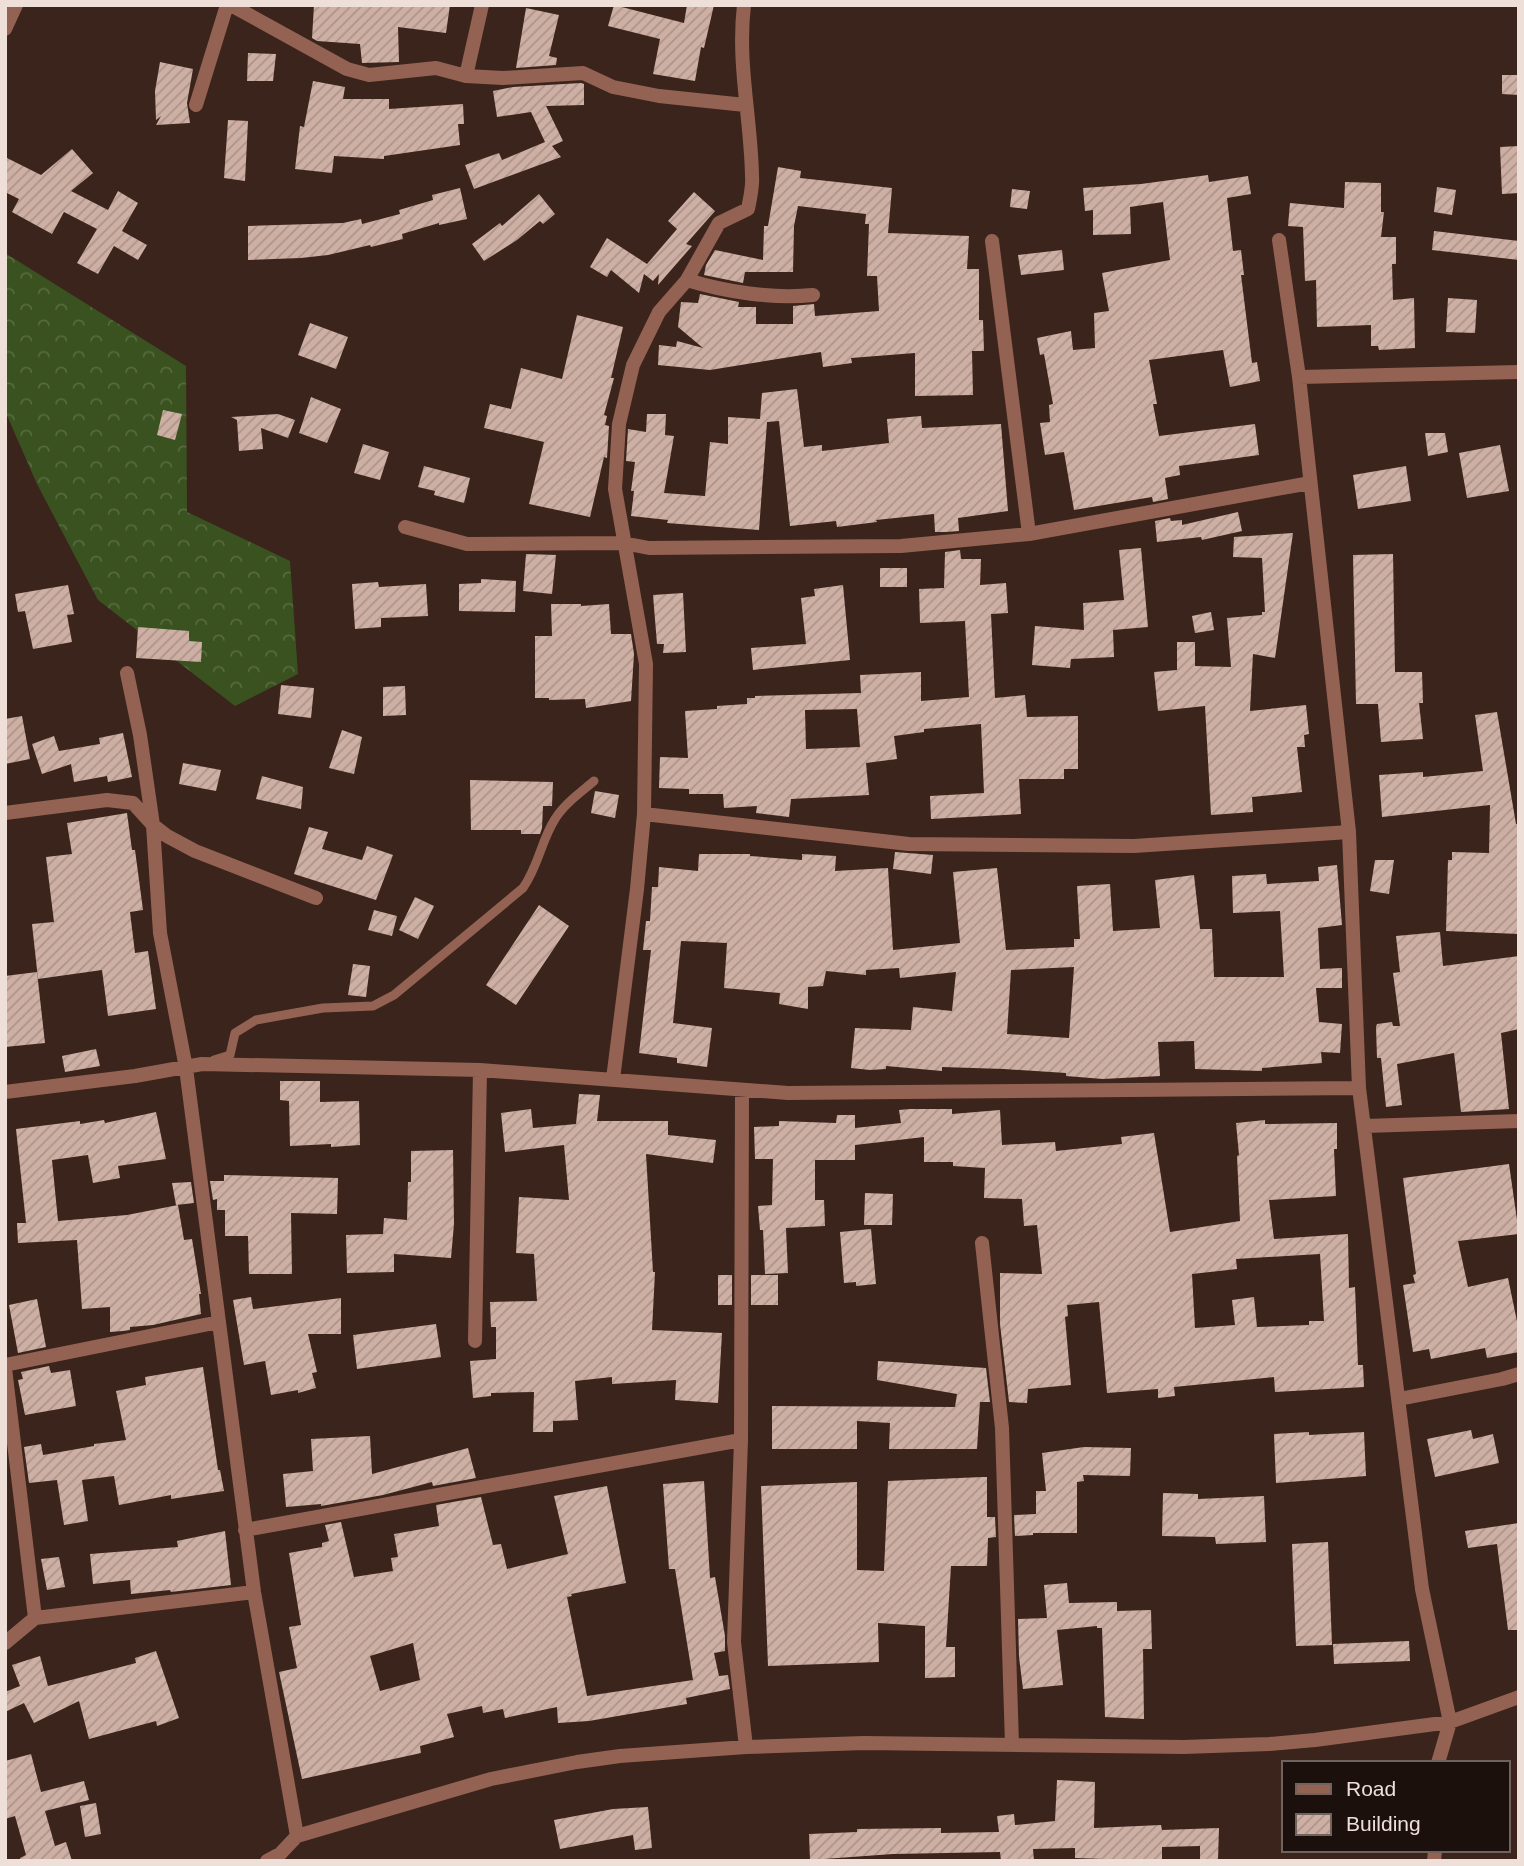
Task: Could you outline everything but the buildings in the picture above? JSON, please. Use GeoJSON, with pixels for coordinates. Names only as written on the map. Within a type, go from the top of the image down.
{"type":"FeatureCollection","features":[{"type":"Feature","properties":{"kind":"street"},"geometry":{"type":"LineString","coordinates":[[5,29],[16,5]]}},
{"type":"Feature","properties":{"kind":"street"},"geometry":{"type":"LineString","coordinates":[[196,105],[229,5],[346,69],[369,75],[436,68],[466,76],[503,78],[583,73],[613,88],[745,105]]}},
{"type":"Feature","properties":{"kind":"street"},"geometry":{"type":"LineString","coordinates":[[466,76],[482,5]]}},
{"type":"Feature","properties":{"kind":"street"},"geometry":{"type":"LineString","coordinates":[[614,1079],[644,814],[646,664],[615,489],[619,425],[633,365],[659,312],[687,280],[719,223],[748,209],[752,178],[741,48],[744,5]]}},
{"type":"Feature","properties":{"kind":"street"},"geometry":{"type":"LineString","coordinates":[[1279,240],[1299,377],[1349,832],[1359,1088],[1422,1589],[1450,1722],[1439,1761]]}},
{"type":"Feature","properties":{"kind":"street"},"geometry":{"type":"LineString","coordinates":[[992,241],[1029,534]]}},
{"type":"Feature","properties":{"kind":"street"},"geometry":{"type":"LineString","coordinates":[[687,280],[726,289],[793,297],[813,295]]}},
{"type":"Feature","properties":{"kind":"street"},"geometry":{"type":"LineString","coordinates":[[1299,377],[1519,372]]}},
{"type":"Feature","properties":{"kind":"street"},"geometry":{"type":"LineString","coordinates":[[405,527],[467,544],[623,543],[649,548],[901,546],[1029,534],[1310,483]]}},
{"type":"Feature","properties":{"kind":"street"},"geometry":{"type":"LineString","coordinates":[[127,673],[140,735],[153,825],[160,933],[186,1068],[254,1592],[297,1836]]}},
{"type":"Feature","properties":{"kind":"street"},"geometry":{"type":"LineString","coordinates":[[5,813],[107,800],[133,803],[167,836],[195,851],[316,898]]}},
{"type":"Feature","properties":{"kind":"street"},"geometry":{"type":"LineString","coordinates":[[644,814],[909,844],[1134,846],[1349,832]]}},
{"type":"Feature","properties":{"kind":"street"},"geometry":{"type":"LineString","coordinates":[[5,1092],[202,1064],[480,1070],[742,1091],[802,1093],[1359,1088]]}},
{"type":"Feature","properties":{"kind":"street"},"geometry":{"type":"LineString","coordinates":[[475,1341],[480,1070]]}},
{"type":"Feature","properties":{"kind":"street"},"geometry":{"type":"LineString","coordinates":[[742,1091],[741,1440],[734,1642],[746,1748]]}},
{"type":"Feature","properties":{"kind":"street"},"geometry":{"type":"LineString","coordinates":[[1365,1126],[1519,1121]]}},
{"type":"Feature","properties":{"kind":"street"},"geometry":{"type":"LineString","coordinates":[[982,1243],[1002,1428],[1012,1744]]}},
{"type":"Feature","properties":{"kind":"street"},"geometry":{"type":"LineString","coordinates":[[35,1618],[5,1367],[219,1322]]}},
{"type":"Feature","properties":{"kind":"street"},"geometry":{"type":"LineString","coordinates":[[1399,1399],[1519,1374]]}},
{"type":"Feature","properties":{"kind":"street"},"geometry":{"type":"LineString","coordinates":[[245,1530],[741,1440]]}},
{"type":"Feature","properties":{"kind":"street"},"geometry":{"type":"LineString","coordinates":[[5,1643],[35,1618],[254,1592]]}},
{"type":"Feature","properties":{"kind":"street"},"geometry":{"type":"LineString","coordinates":[[277,1858],[297,1836],[491,1779],[620,1756],[864,1743],[1184,1746],[1269,1744],[1450,1722],[1519,1697]]}},
{"type":"Feature","properties":{"kind":"lane"},"geometry":{"type":"LineString","coordinates":[[202,1064],[230,1055],[235,1033],[256,1020],[323,1008],[373,1006],[394,995],[523,888],[534,873],[554,820],[562,808],[594,781]]}},
{"type":"Feature","properties":{"kind":"green space"},"geometry":{"type":"Polygon","coordinates":[[[5,253],[186,366],[187,512],[290,561],[298,674],[235,706],[98,600],[37,484],[5,411],[5,253]]]}}]}
